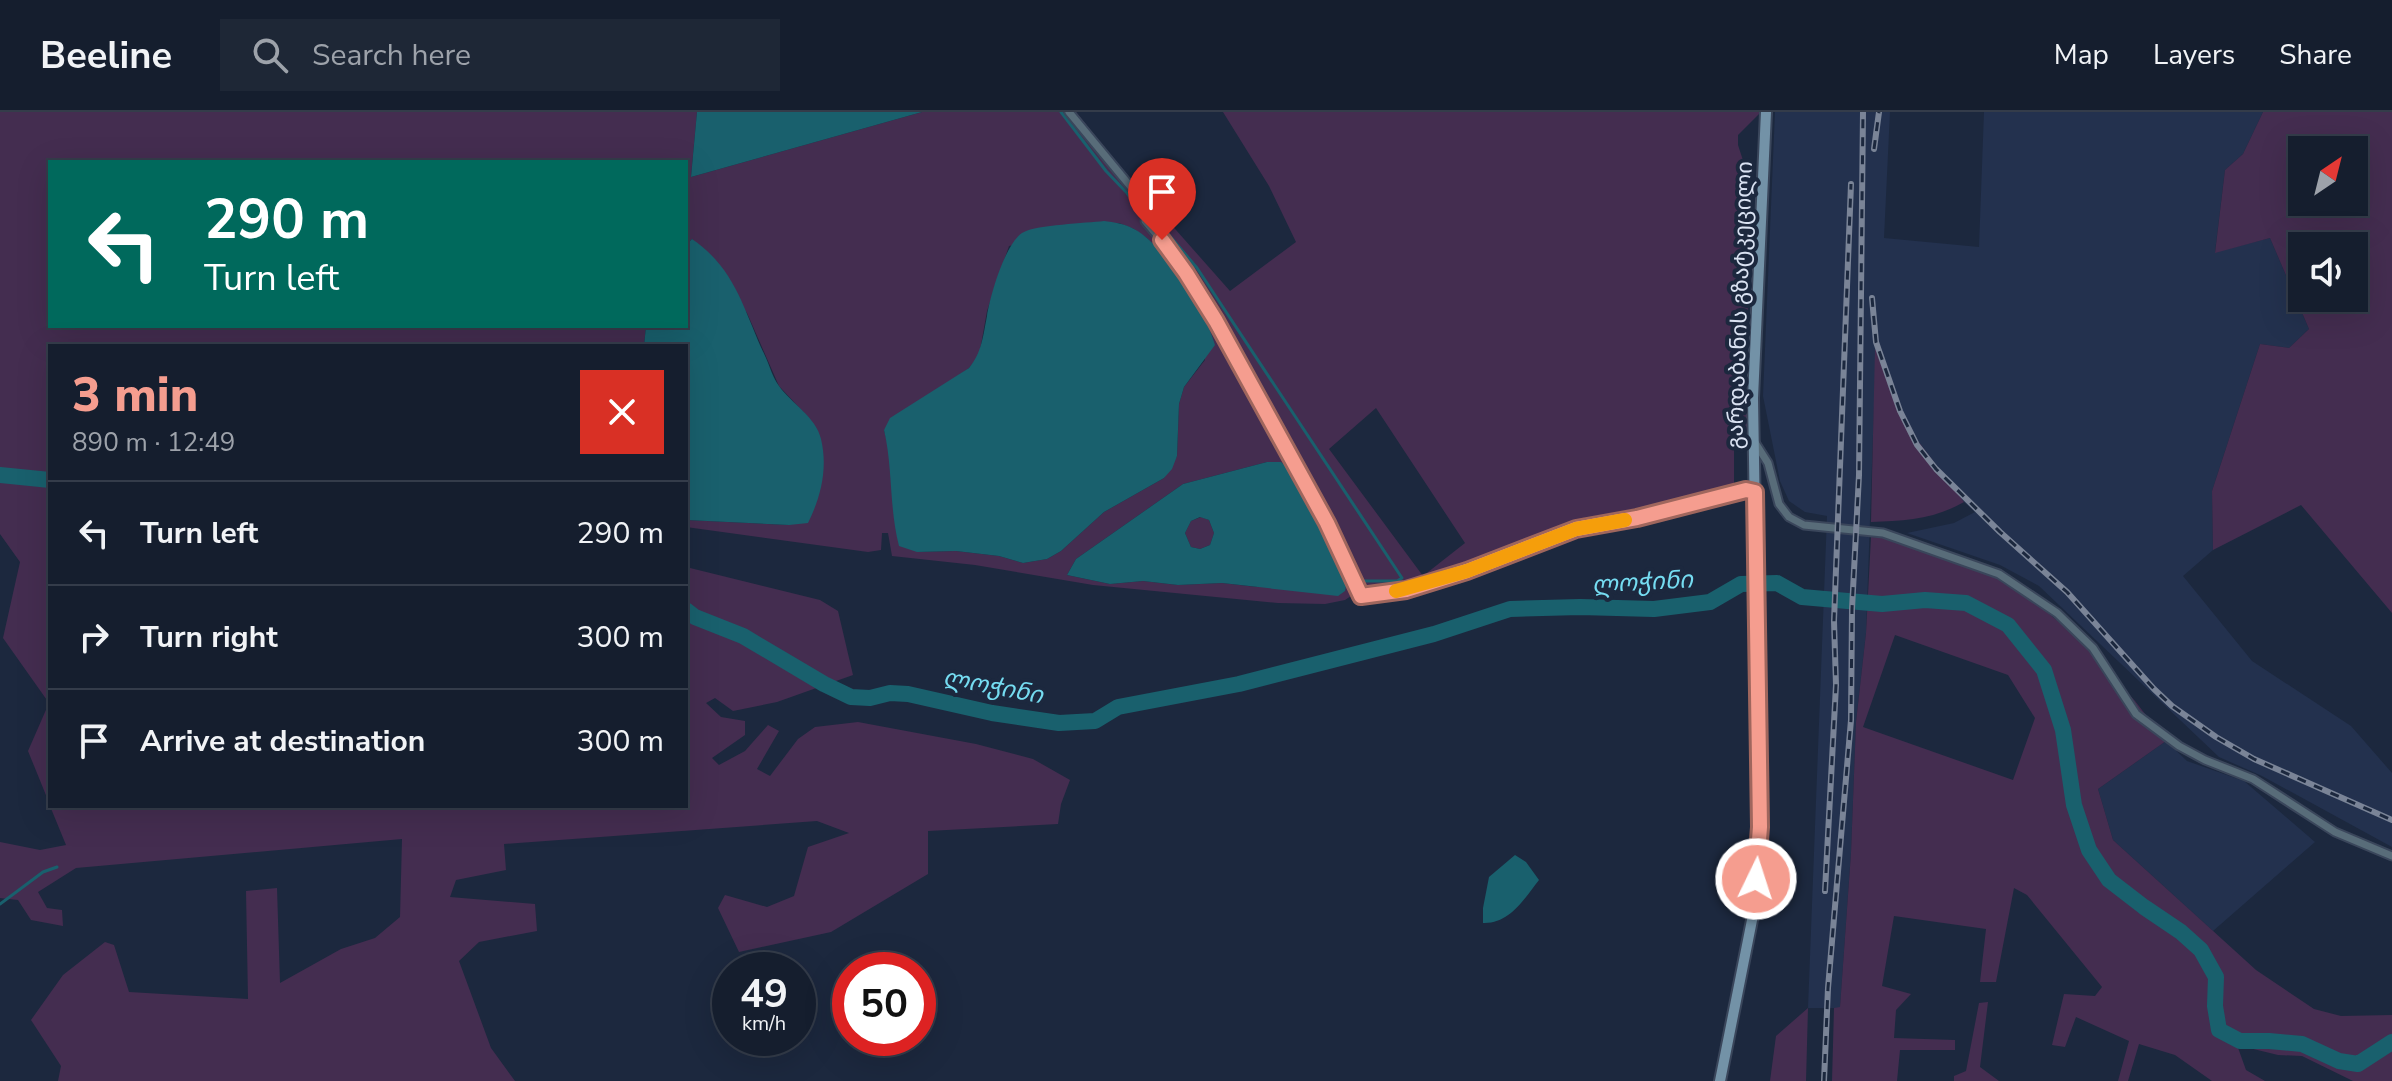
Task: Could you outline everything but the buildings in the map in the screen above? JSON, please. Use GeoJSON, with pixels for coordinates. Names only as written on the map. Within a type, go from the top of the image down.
{"type":"FeatureCollection","features":[{"type":"Feature","properties":{"kind":"main road","name":"გარდაბანის გზატკეცილი"},"geometry":{"type":"LineString","coordinates":[[1720,1081],[1755,905],[1760,827],[1753,398],[1766,112]]}},
{"type":"Feature","properties":{"kind":"street"},"geometry":{"type":"LineString","coordinates":[[1069,112],[1140,198],[1146,210],[1145,221],[1186,273],[1216,321],[1327,523],[1361,596],[1406,590],[1467,571],[1576,529],[1637,518],[1746,490],[1755,492]]}},
{"type":"Feature","properties":{"kind":"street"},"geometry":{"type":"LineString","coordinates":[[1754,441],[1768,463],[1779,504],[1789,517],[1804,525],[1883,533],[1999,574],[2057,613],[2093,648],[2136,714],[2179,746],[2253,779],[2335,832],[2392,856]]}},
{"type":"Feature","properties":{"kind":"shaded area"},"geometry":{"type":"Polygon","coordinates":[[[0,112],[697,112],[691,177],[922,112],[1076,112],[1230,291],[1296,242],[1269,186],[1223,112],[1761,112],[1738,135],[1738,145],[1752,188],[1745,389],[1748,429],[1734,447],[1734,483],[1738,487],[1578,524],[1415,584],[1370,591],[1361,586],[1353,587],[1351,596],[1345,600],[1325,604],[1278,603],[1093,585],[975,565],[892,556],[888,533],[882,533],[881,550],[868,552],[688,527],[688,520],[788,525],[808,417],[779,386],[747,313],[692,239],[688,243],[688,160],[48,160],[48,328],[646,328],[644,344],[48,344],[48,702],[3,638],[20,562],[0,534],[0,112]],[[1119,223],[1009,246],[987,311],[979,356],[969,368],[884,430],[917,552],[956,551],[999,556],[1023,563],[1047,559],[1061,551],[1104,512],[1164,478],[1177,456],[1179,404],[1184,387],[1205,360],[1181,278],[1148,239],[1119,223]],[[1376,408],[1329,449],[1423,576],[1465,543],[1376,408]],[[1267,462],[1183,484],[1076,559],[1067,575],[1110,584],[1143,581],[1257,587],[1281,462],[1267,462]]]}},
{"type":"Feature","properties":{"kind":"shaded area"},"geometry":{"type":"Polygon","coordinates":[[[697,112],[922,112],[691,177],[697,112]]]}},
{"type":"Feature","properties":{"kind":"shaded area"},"geometry":{"type":"Polygon","coordinates":[[[1775,112],[1890,112],[1884,238],[1979,247],[1984,112],[2263,112],[2243,154],[2225,170],[2215,252],[2270,238],[2288,280],[2288,312],[2302,312],[2309,329],[2289,348],[2260,344],[2212,491],[2213,550],[2183,576],[2252,661],[2351,726],[2392,773],[2392,847],[2262,776],[2219,757],[2039,586],[2000,565],[1907,533],[1954,523],[1975,512],[1964,502],[1900,417],[1876,350],[1866,633],[1856,722],[1840,1008],[1808,1008],[1827,516],[1805,512],[1789,501],[1780,481],[1763,396],[1775,112]]]}},
{"type":"Feature","properties":{"kind":"shaded area"},"geometry":{"type":"Polygon","coordinates":[[[2263,112],[2392,112],[2392,613],[2301,505],[2213,550],[2212,491],[2260,344],[2289,348],[2309,329],[2302,312],[2368,312],[2368,232],[2288,232],[2288,280],[2270,238],[2215,253],[2225,170],[2243,154],[2263,112]]]}},
{"type":"Feature","properties":{"kind":"shaded area"},"geometry":{"type":"Polygon","coordinates":[[[1104,221],[1134,229],[1158,249],[1194,298],[1215,345],[1184,387],[1179,404],[1177,456],[1172,469],[1164,478],[1104,512],[1061,551],[1047,559],[1023,563],[999,556],[956,551],[917,552],[899,546],[884,430],[890,418],[969,368],[981,344],[1000,270],[1017,237],[1039,228],[1104,221]]]}},
{"type":"Feature","properties":{"kind":"shaded area"},"geometry":{"type":"Polygon","coordinates":[[[692,239],[707,251],[729,278],[777,383],[818,431],[823,450],[823,471],[820,493],[808,523],[789,525],[688,520],[688,344],[644,344],[646,328],[688,328],[688,243],[692,239]]]}},
{"type":"Feature","properties":{"kind":"shaded area"},"geometry":{"type":"Polygon","coordinates":[[[1875,348],[1900,417],[1964,502],[1919,518],[1871,522],[1875,348]]]}},
{"type":"Feature","properties":{"kind":"shaded area"},"geometry":{"type":"Polygon","coordinates":[[[1267,462],[1281,462],[1293,473],[1347,581],[1345,591],[1338,596],[1222,583],[1178,585],[1143,581],[1110,584],[1067,575],[1076,559],[1183,484],[1267,462]],[[1200,517],[1191,521],[1185,533],[1191,547],[1200,549],[1210,545],[1214,533],[1209,520],[1200,517]]]}},
{"type":"Feature","properties":{"kind":"shaded area"},"geometry":{"type":"Polygon","coordinates":[[[1201,517],[1209,520],[1214,533],[1210,545],[1200,549],[1191,547],[1185,533],[1191,521],[1201,517]]]}},
{"type":"Feature","properties":{"kind":"shaded area"},"geometry":{"type":"Polygon","coordinates":[[[1871,537],[1887,538],[1996,578],[2042,608],[2077,637],[2135,701],[2166,741],[2098,789],[2113,840],[2256,970],[2314,1009],[2341,1016],[2392,1015],[2392,1081],[2353,1081],[2302,1056],[2278,1055],[2237,1045],[2246,1070],[2265,1081],[2212,1081],[2175,1055],[2139,1044],[2128,1081],[2118,1081],[2129,1041],[2076,1017],[2065,1047],[2052,1045],[2064,994],[2095,996],[2102,987],[2027,895],[2014,888],[1996,982],[1980,982],[1986,929],[1894,916],[1882,986],[1911,994],[1896,1010],[1894,1038],[1955,1040],[1955,1050],[1900,1050],[1897,1081],[1832,1081],[1834,1008],[1840,1007],[1856,722],[1866,633],[1871,537]],[[1895,635],[1863,727],[2013,780],[2035,718],[2008,675],[1895,635]]]}},
{"type":"Feature","properties":{"kind":"shaded area"},"geometry":{"type":"Polygon","coordinates":[[[688,567],[820,600],[838,611],[853,675],[777,702],[733,711],[715,698],[706,703],[721,717],[745,721],[745,735],[712,758],[719,765],[745,751],[768,725],[779,731],[757,769],[770,776],[798,739],[815,727],[858,722],[976,744],[1033,759],[1070,780],[1058,824],[928,831],[928,874],[831,932],[739,952],[718,908],[725,895],[767,907],[794,896],[808,847],[849,833],[817,821],[504,844],[506,870],[456,880],[450,897],[535,904],[537,931],[479,942],[459,961],[491,1048],[515,1081],[58,1081],[61,1066],[31,1020],[63,975],[105,942],[114,945],[129,992],[248,999],[246,891],[277,888],[280,983],[341,949],[375,938],[400,917],[402,839],[76,868],[38,892],[47,908],[62,910],[63,926],[31,920],[18,900],[0,898],[0,842],[40,850],[66,845],[51,808],[688,808],[688,567]]]}},
{"type":"Feature","properties":{"kind":"shaded area"},"geometry":{"type":"Polygon","coordinates":[[[48,705],[48,800],[28,751],[48,705]]]}},
{"type":"Feature","properties":{"kind":"shaded area"},"geometry":{"type":"Polygon","coordinates":[[[2166,741],[2187,761],[2244,781],[2315,842],[2213,931],[2113,840],[2098,789],[2166,741]]]}},
{"type":"Feature","properties":{"kind":"shaded area"},"geometry":{"type":"Polygon","coordinates":[[[1515,855],[1526,862],[1539,880],[1509,915],[1483,923],[1489,877],[1515,855]]]}},
{"type":"Feature","properties":{"kind":"shaded area"},"geometry":{"type":"Polygon","coordinates":[[[1988,1002],[1980,1067],[1999,1081],[1954,1081],[1954,1076],[1966,1071],[1979,1003],[1988,1002]]]}},
{"type":"Feature","properties":{"kind":"shaded area"},"geometry":{"type":"Polygon","coordinates":[[[1808,1008],[1806,1081],[1770,1081],[1776,1036],[1808,1008]]]}},
{"type":"Feature","properties":{"kind":"waterway"},"geometry":{"type":"LineString","coordinates":[[1061,112],[1140,211]]}},
{"type":"Feature","properties":{"kind":"waterway"},"geometry":{"type":"LineString","coordinates":[[1152,218],[1197,268],[1402,578],[1397,581],[1361,581]]}},
{"type":"Feature","properties":{"kind":"waterway","name":"ლოჭინი"},"geometry":{"type":"LineString","coordinates":[[0,475],[48,480]]}},
{"type":"Feature","properties":{"kind":"waterway","name":"ლოჭინი"},"geometry":{"type":"LineString","coordinates":[[688,612],[743,636],[851,697],[908,694],[992,713],[1059,723],[1095,721],[1118,707],[1239,684],[1434,634],[1510,609],[1654,609],[1710,602],[1741,584],[1777,583],[1802,597],[1882,604],[1925,600],[1966,603],[2008,625],[2044,670],[2063,730],[2074,805],[2089,850],[2109,880],[2201,950],[2216,977],[2215,1006],[2219,1030],[2240,1041],[2302,1044],[2339,1061],[2358,1064],[2392,1042]]}},
{"type":"Feature","properties":{"kind":"waterway"},"geometry":{"type":"LineString","coordinates":[[0,904],[43,872],[57,867]]}},
{"type":"Feature","properties":{"kind":"railway"},"geometry":{"type":"LineString","coordinates":[[1824,1081],[1828,988],[1851,720],[1852,609],[1859,475],[1863,112]]}},
{"type":"Feature","properties":{"kind":"railway"},"geometry":{"type":"LineString","coordinates":[[1874,149],[1879,112]]}},
{"type":"Feature","properties":{"kind":"railway"},"geometry":{"type":"LineString","coordinates":[[1825,891],[1836,685],[1834,621],[1851,184]]}},
{"type":"Feature","properties":{"kind":"railway"},"geometry":{"type":"LineString","coordinates":[[1872,298],[1876,342],[1900,411],[1917,445],[1936,469],[2000,532],[2067,592],[2154,689],[2172,706],[2216,737],[2254,759],[2392,820]]}},
{"type":"Feature","properties":{"kind":"slow traffic"},"geometry":{"type":"LineString","coordinates":[[1396,591],[1467,571],[1576,529],[1625,520]]}},
{"type":"Feature","properties":{"kind":"route"},"geometry":{"type":"LineString","coordinates":[[1162,240],[1216,321],[1327,523],[1361,596],[1406,590],[1467,571],[1576,529],[1637,518],[1746,490],[1755,492],[1760,827],[1756,879]]}}]}
